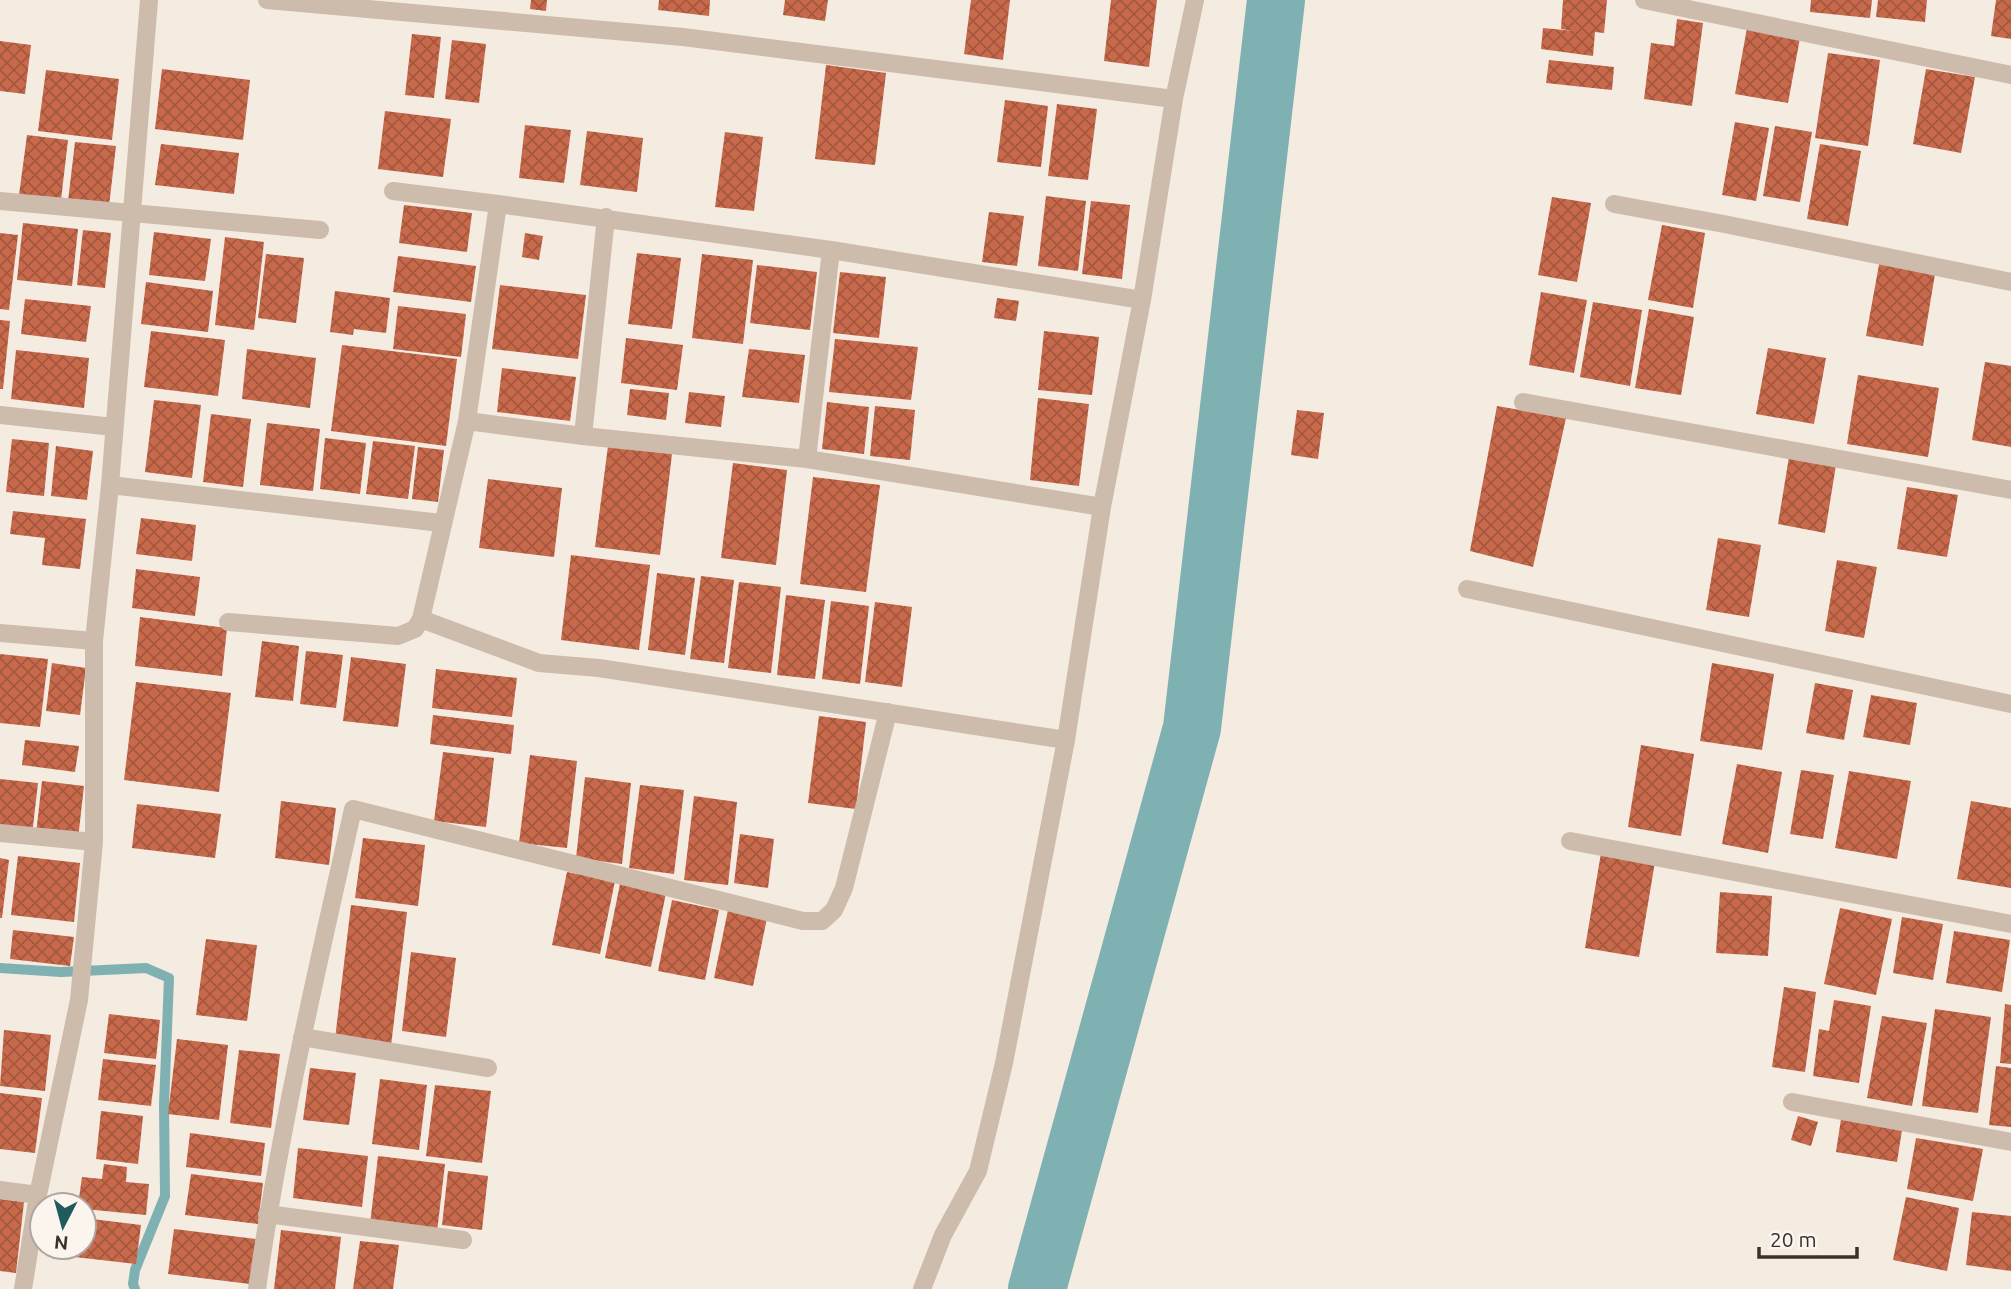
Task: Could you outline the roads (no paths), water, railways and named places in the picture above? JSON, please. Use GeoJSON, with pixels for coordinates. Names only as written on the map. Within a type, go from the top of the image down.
{"type":"FeatureCollection","features":[{"type":"Feature","properties":{"kind":"street"},"geometry":{"type":"LineString","coordinates":[[39,1191],[79,1000],[85,942],[94,842],[94,641],[110,485],[149,0]]}},
{"type":"Feature","properties":{"kind":"street"},"geometry":{"type":"LineString","coordinates":[[267,0],[683,37],[1174,99]]}},
{"type":"Feature","properties":{"kind":"street"},"geometry":{"type":"LineString","coordinates":[[922,1289],[943,1235],[978,1171],[1004,1063],[1066,740],[1102,507],[1142,300],[1174,99],[1195,0]]}},
{"type":"Feature","properties":{"kind":"street"},"geometry":{"type":"LineString","coordinates":[[1644,0],[2011,75]]}},
{"type":"Feature","properties":{"kind":"street"},"geometry":{"type":"LineString","coordinates":[[393,191],[606,217],[1142,300]]}},
{"type":"Feature","properties":{"kind":"street"},"geometry":{"type":"LineString","coordinates":[[0,201],[320,230]]}},
{"type":"Feature","properties":{"kind":"street"},"geometry":{"type":"LineString","coordinates":[[228,622],[398,636],[415,629],[421,619],[441,523],[467,421],[498,204]]}},
{"type":"Feature","properties":{"kind":"street"},"geometry":{"type":"LineString","coordinates":[[1614,204],[2011,282]]}},
{"type":"Feature","properties":{"kind":"street"},"geometry":{"type":"LineString","coordinates":[[583,436],[606,217]]}},
{"type":"Feature","properties":{"kind":"street"},"geometry":{"type":"LineString","coordinates":[[807,459],[831,250]]}},
{"type":"Feature","properties":{"kind":"street"},"geometry":{"type":"LineString","coordinates":[[1523,402],[2011,490]]}},
{"type":"Feature","properties":{"kind":"street"},"geometry":{"type":"LineString","coordinates":[[0,415],[114,426]]}},
{"type":"Feature","properties":{"kind":"street"},"geometry":{"type":"LineString","coordinates":[[467,421],[807,459],[1102,507]]}},
{"type":"Feature","properties":{"kind":"street"},"geometry":{"type":"LineString","coordinates":[[110,485],[441,523]]}},
{"type":"Feature","properties":{"kind":"street"},"geometry":{"type":"LineString","coordinates":[[1467,589],[2011,704]]}},
{"type":"Feature","properties":{"kind":"street"},"geometry":{"type":"LineString","coordinates":[[421,619],[539,663],[599,668],[1066,740]]}},
{"type":"Feature","properties":{"kind":"street"},"geometry":{"type":"LineString","coordinates":[[0,633],[94,641]]}},
{"type":"Feature","properties":{"kind":"street"},"geometry":{"type":"LineString","coordinates":[[257,1289],[267,1214],[302,1037],[353,810],[803,921],[822,920],[834,910],[844,888],[888,712]]}},
{"type":"Feature","properties":{"kind":"street"},"geometry":{"type":"LineString","coordinates":[[0,833],[94,842]]}},
{"type":"Feature","properties":{"kind":"street"},"geometry":{"type":"LineString","coordinates":[[1570,841],[2011,924]]}},
{"type":"Feature","properties":{"kind":"street"},"geometry":{"type":"LineString","coordinates":[[302,1037],[488,1068]]}},
{"type":"Feature","properties":{"kind":"street"},"geometry":{"type":"LineString","coordinates":[[1793,1102],[2011,1142]]}},
{"type":"Feature","properties":{"kind":"street"},"geometry":{"type":"LineString","coordinates":[[0,1190],[28,1194]]}},
{"type":"Feature","properties":{"kind":"street"},"geometry":{"type":"LineString","coordinates":[[267,1214],[463,1240]]}},
{"type":"Feature","properties":{"kind":"street"},"geometry":{"type":"LineString","coordinates":[[23,1289],[28,1258]]}},
{"type":"Feature","properties":{"kind":"waterway"},"geometry":{"type":"LineString","coordinates":[[1037,1289],[1192,728],[1276,0]]}},
{"type":"Feature","properties":{"kind":"waterway"},"geometry":{"type":"LineString","coordinates":[[0,968],[61,972],[146,968],[169,978],[164,1105],[165,1196],[135,1270],[135,1289]]}}]}
